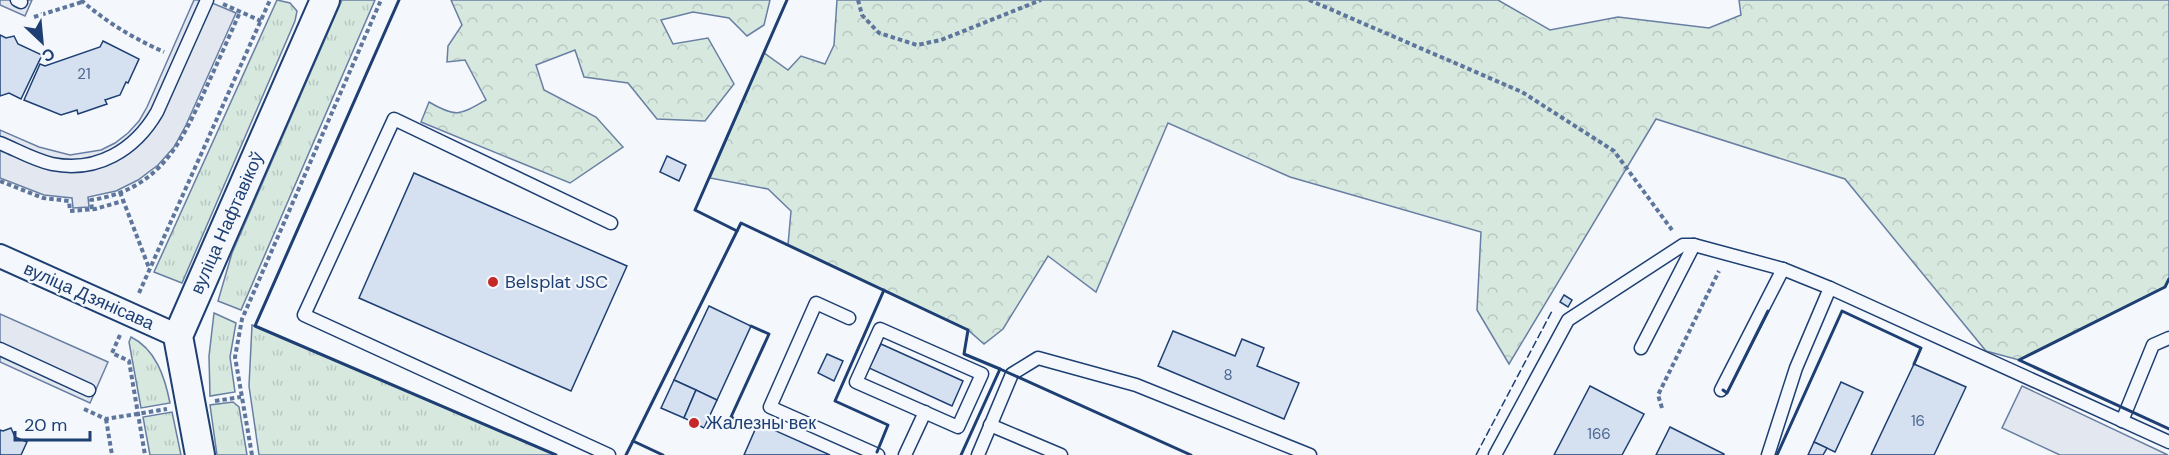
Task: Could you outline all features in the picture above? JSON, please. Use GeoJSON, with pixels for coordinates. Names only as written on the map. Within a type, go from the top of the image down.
{"type":"FeatureCollection","features":[{"type":"Feature","properties":{"kind":"street","name":"вуліца Нафтавікоў"},"geometry":{"type":"LineString","coordinates":[[177,336],[320,2]]}},
{"type":"Feature","properties":{"kind":"street","name":"вуліца Дзянісава"},"geometry":{"type":"LineString","coordinates":[[0,256],[177,336]]}},
{"type":"Feature","properties":{"kind":"street"},"geometry":{"type":"LineString","coordinates":[[177,336],[200,455]]}},
{"type":"Feature","properties":{"kind":"lane"},"geometry":{"type":"LineString","coordinates":[[0,143],[51,164],[69,166],[87,165],[121,153],[148,128],[157,112],[207,0]]}},
{"type":"Feature","properties":{"kind":"lane"},"geometry":{"type":"LineString","coordinates":[[609,455],[304,315],[393,119],[611,223]]}},
{"type":"Feature","properties":{"kind":"lane"},"geometry":{"type":"LineString","coordinates":[[1641,348],[1689,245]]}},
{"type":"Feature","properties":{"kind":"lane"},"geometry":{"type":"LineString","coordinates":[[1495,455],[1568,320],[1689,245],[1783,269],[1830,288],[2169,442]]}},
{"type":"Feature","properties":{"kind":"lane"},"geometry":{"type":"LineString","coordinates":[[1721,390],[1783,269]]}},
{"type":"Feature","properties":{"kind":"lane"},"geometry":{"type":"LineString","coordinates":[[1768,455],[1796,369],[1830,288]]}},
{"type":"Feature","properties":{"kind":"lane"},"geometry":{"type":"LineString","coordinates":[[849,318],[816,303],[770,407],[878,455]]}},
{"type":"Feature","properties":{"kind":"lane"},"geometry":{"type":"LineString","coordinates":[[880,329],[982,374],[958,427],[925,412],[856,382],[880,329]]}},
{"type":"Feature","properties":{"kind":"lane"},"geometry":{"type":"LineString","coordinates":[[2122,421],[2153,345],[2169,338]]}},
{"type":"Feature","properties":{"kind":"lane"},"geometry":{"type":"LineString","coordinates":[[0,349],[89,390]]}},
{"type":"Feature","properties":{"kind":"lane"},"geometry":{"type":"LineString","coordinates":[[978,455],[1012,374],[1038,358],[1136,386],[1310,455]]}},
{"type":"Feature","properties":{"kind":"lane"},"geometry":{"type":"LineString","coordinates":[[905,455],[925,412]]}},
{"type":"Feature","properties":{"kind":"lane"},"geometry":{"type":"LineString","coordinates":[[990,425],[1061,455]]}},
{"type":"Feature","properties":{"kind":"path"},"geometry":{"type":"LineString","coordinates":[[145,455],[129,361],[112,353],[270,0]]}},
{"type":"Feature","properties":{"kind":"path"},"geometry":{"type":"LineString","coordinates":[[252,455],[235,357],[242,319],[381,0]]}},
{"type":"Feature","properties":{"kind":"path"},"geometry":{"type":"LineString","coordinates":[[858,0],[862,15],[879,33],[917,45],[941,40],[1041,0]]}},
{"type":"Feature","properties":{"kind":"path"},"geometry":{"type":"LineString","coordinates":[[1309,0],[1522,92],[1614,151],[1689,245]]}},
{"type":"Feature","properties":{"kind":"path"},"geometry":{"type":"LineString","coordinates":[[27,19],[82,1],[127,34],[168,54]]}},
{"type":"Feature","properties":{"kind":"path"},"geometry":{"type":"LineString","coordinates":[[222,4],[261,21]]}},
{"type":"Feature","properties":{"kind":"path"},"geometry":{"type":"LineString","coordinates":[[92,209],[91,200],[120,192],[140,182],[160,167],[177,148],[189,127],[240,12]]}},
{"type":"Feature","properties":{"kind":"path"},"geometry":{"type":"LineString","coordinates":[[0,181],[43,198],[69,201],[70,211],[92,209],[123,201]]}},
{"type":"Feature","properties":{"kind":"path"},"geometry":{"type":"LineString","coordinates":[[120,192],[150,268]]}},
{"type":"Feature","properties":{"kind":"path"},"geometry":{"type":"LineString","coordinates":[[1662,408],[1658,395],[1728,254]]}},
{"type":"Feature","properties":{"kind":"path"},"geometry":{"type":"LineString","coordinates":[[106,419],[112,455]]}},
{"type":"Feature","properties":{"kind":"green space"},"geometry":{"type":"Polygon","coordinates":[[[277,0],[290,3],[297,11],[295,21],[182,283],[154,272],[277,0]]]}},
{"type":"Feature","properties":{"kind":"green space"},"geometry":{"type":"Polygon","coordinates":[[[342,0],[375,0],[241,310],[218,301],[232,253],[342,0]]]}},
{"type":"Feature","properties":{"kind":"green space"},"geometry":{"type":"Polygon","coordinates":[[[451,0],[770,0],[764,25],[747,36],[729,18],[693,12],[661,20],[673,44],[708,38],[734,84],[705,121],[657,119],[628,83],[584,77],[575,50],[536,65],[544,90],[596,117],[623,147],[570,183],[421,122],[429,102],[446,111],[458,113],[486,100],[465,60],[447,62],[448,46],[462,25],[451,0]]]}},
{"type":"Feature","properties":{"kind":"green space"},"geometry":{"type":"Polygon","coordinates":[[[837,0],[1498,0],[1550,30],[1618,17],[1709,28],[1741,15],[1739,0],[2169,0],[2169,279],[2165,287],[2019,360],[1986,351],[1845,179],[1656,119],[1509,364],[1477,310],[1481,232],[1290,177],[1168,123],[1096,292],[1048,256],[1003,329],[984,344],[968,330],[788,245],[791,211],[768,189],[710,178],[764,53],[788,70],[801,56],[825,64],[834,45],[837,0]]]}},
{"type":"Feature","properties":{"kind":"green space"},"geometry":{"type":"Polygon","coordinates":[[[214,313],[236,323],[230,357],[235,392],[210,396],[209,356],[214,313]]]}},
{"type":"Feature","properties":{"kind":"green space"},"geometry":{"type":"Polygon","coordinates":[[[252,325],[556,455],[259,455],[249,386],[252,325]]]}},
{"type":"Feature","properties":{"kind":"green space"},"geometry":{"type":"Polygon","coordinates":[[[131,337],[147,349],[158,365],[170,403],[141,408],[129,342],[131,337]]]}},
{"type":"Feature","properties":{"kind":"green space"},"geometry":{"type":"Polygon","coordinates":[[[233,402],[239,407],[247,455],[217,455],[210,405],[233,402]]]}},
{"type":"Feature","properties":{"kind":"green space"},"geometry":{"type":"Polygon","coordinates":[[[172,412],[181,455],[150,455],[143,417],[172,412]]]}},
{"type":"Feature","properties":{"kind":"shaded area"},"geometry":{"type":"Polygon","coordinates":[[[0,0],[32,0],[25,16],[0,5],[0,0]]]}},
{"type":"Feature","properties":{"kind":"shaded area"},"geometry":{"type":"Polygon","coordinates":[[[194,0],[205,0],[236,13],[186,125],[174,147],[158,165],[138,180],[116,191],[88,197],[89,207],[73,208],[72,198],[44,195],[0,178],[0,130],[39,147],[70,155],[101,150],[128,133],[139,121],[147,107],[194,0]]]}},
{"type":"Feature","properties":{"kind":"shaded area"},"geometry":{"type":"Polygon","coordinates":[[[0,314],[108,362],[90,403],[0,362],[0,314]]]}},
{"type":"Feature","properties":{"kind":"shaded area"},"geometry":{"type":"Polygon","coordinates":[[[2022,386],[2168,455],[2060,455],[2002,428],[2022,386]]]}},
{"type":"Feature","properties":{"kind":"building"},"geometry":{"type":"Polygon","coordinates":[[[0,35],[6,38],[14,36],[18,44],[42,55],[21,99],[9,93],[0,96],[0,35]]]}},
{"type":"Feature","properties":{"kind":"building"},"geometry":{"type":"Polygon","coordinates":[[[103,41],[139,59],[120,95],[105,100],[107,104],[78,114],[77,110],[61,115],[24,100],[40,64],[45,66],[100,47],[103,41]]]}},
{"type":"Feature","properties":{"kind":"building"},"geometry":{"type":"Polygon","coordinates":[[[667,156],[686,165],[679,181],[660,172],[667,156]]]}},
{"type":"Feature","properties":{"kind":"building","name":"Belsplat JSC"},"geometry":{"type":"Polygon","coordinates":[[[414,173],[627,266],[571,391],[359,298],[414,173]]]}},
{"type":"Feature","properties":{"kind":"building"},"geometry":{"type":"Polygon","coordinates":[[[1564,295],[1572,300],[1568,307],[1560,302],[1564,295]]]}},
{"type":"Feature","properties":{"kind":"building"},"geometry":{"type":"Polygon","coordinates":[[[709,306],[751,326],[717,400],[674,380],[709,306]]]}},
{"type":"Feature","properties":{"kind":"building"},"geometry":{"type":"Polygon","coordinates":[[[1173,331],[1235,356],[1242,339],[1264,348],[1257,366],[1299,383],[1284,419],[1158,366],[1173,331]]]}},
{"type":"Feature","properties":{"kind":"building"},"geometry":{"type":"Polygon","coordinates":[[[881,344],[963,381],[952,406],[869,368],[881,344]]]}},
{"type":"Feature","properties":{"kind":"building"},"geometry":{"type":"Polygon","coordinates":[[[827,354],[843,361],[834,381],[818,373],[827,354]]]}},
{"type":"Feature","properties":{"kind":"building"},"geometry":{"type":"Polygon","coordinates":[[[1914,364],[1966,387],[1934,455],[1871,455],[1914,364]]]}},
{"type":"Feature","properties":{"kind":"building"},"geometry":{"type":"Polygon","coordinates":[[[674,380],[696,390],[684,418],[661,408],[674,380]]]}},
{"type":"Feature","properties":{"kind":"building"},"geometry":{"type":"Polygon","coordinates":[[[1841,382],[1863,392],[1835,452],[1814,442],[1841,382]]]}},
{"type":"Feature","properties":{"kind":"building"},"geometry":{"type":"Polygon","coordinates":[[[1590,386],[1644,414],[1622,455],[1554,455],[1590,386]]]}},
{"type":"Feature","properties":{"kind":"building"},"geometry":{"type":"Polygon","coordinates":[[[696,390],[717,400],[704,428],[684,418],[696,390]]]}},
{"type":"Feature","properties":{"kind":"building"},"geometry":{"type":"Polygon","coordinates":[[[758,423],[830,455],[744,455],[758,423]]]}},
{"type":"Feature","properties":{"kind":"building"},"geometry":{"type":"Polygon","coordinates":[[[1670,427],[1724,454],[1724,455],[1656,455],[1670,427]]]}},
{"type":"Feature","properties":{"kind":"building"},"geometry":{"type":"Polygon","coordinates":[[[11,428],[15,437],[27,442],[21,455],[0,455],[0,430],[11,428]]]}},
{"type":"Feature","properties":{"kind":"building"},"geometry":{"type":"Polygon","coordinates":[[[1814,442],[1827,448],[1823,455],[1808,455],[1814,442]]]}},
{"type":"Feature","properties":{"kind":"fence"},"geometry":{"type":"LineString","coordinates":[[1476,455],[1552,311]]}},
{"type":"Feature","properties":{"kind":"wall"},"geometry":{"type":"LineString","coordinates":[[399,0],[255,326],[556,455]]}},
{"type":"Feature","properties":{"kind":"wall"},"geometry":{"type":"LineString","coordinates":[[737,231],[695,210],[787,0]]}},
{"type":"Feature","properties":{"kind":"wall"},"geometry":{"type":"LineString","coordinates":[[633,441],[741,223],[968,330],[964,354],[1000,369]]}},
{"type":"Feature","properties":{"kind":"wall"},"geometry":{"type":"LineString","coordinates":[[2169,279],[2165,287],[2019,360],[2169,429]]}},
{"type":"Feature","properties":{"kind":"wall"},"geometry":{"type":"LineString","coordinates":[[877,452],[888,425],[835,401],[884,290]]}},
{"type":"Feature","properties":{"kind":"wall"},"geometry":{"type":"LineString","coordinates":[[1723,390],[1727,393],[1768,311]]}},
{"type":"Feature","properties":{"kind":"wall"},"geometry":{"type":"LineString","coordinates":[[1777,455],[1842,311],[1921,348],[1914,364]]}},
{"type":"Feature","properties":{"kind":"wall"},"geometry":{"type":"LineString","coordinates":[[751,326],[769,334],[731,417],[756,429]]}},
{"type":"Feature","properties":{"kind":"wall"},"geometry":{"type":"LineString","coordinates":[[961,455],[1000,369],[1191,455]]}},
{"type":"Feature","properties":{"kind":"wall"},"geometry":{"type":"LineString","coordinates":[[626,455],[633,441],[663,455]]}},
{"type":"Feature","properties":{"kind":"place","name":"Belsplat JSC"},"geometry":{"type":"Point","coordinates":[493,282]}},
{"type":"Feature","properties":{"kind":"place","name":"Жалезны век"},"geometry":{"type":"Point","coordinates":[694,423]}}]}
